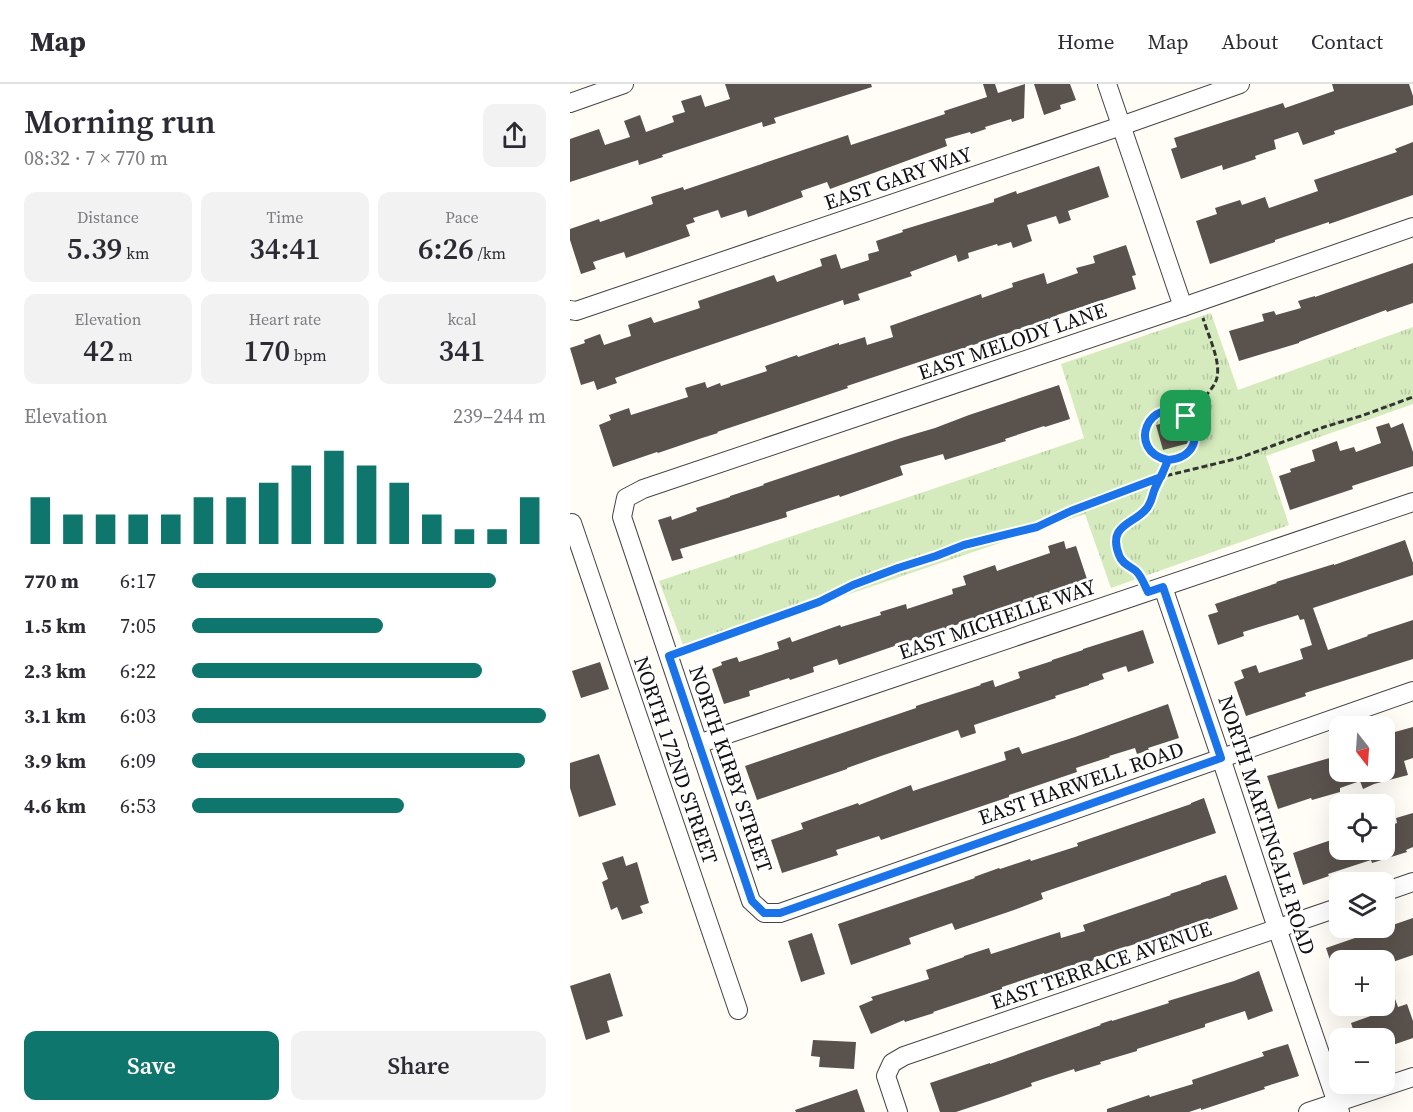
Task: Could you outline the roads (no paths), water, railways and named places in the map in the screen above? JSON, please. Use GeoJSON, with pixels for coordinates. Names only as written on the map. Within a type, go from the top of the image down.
{"type":"FeatureCollection","features":[{"type":"Feature","properties":{"kind":"street"},"geometry":{"type":"LineString","coordinates":[[570,103],[624,84]]}},
{"type":"Feature","properties":{"kind":"street"},"geometry":{"type":"LineString","coordinates":[[1107,84],[1190,304]]}},
{"type":"Feature","properties":{"kind":"street","name":"EAST GARY WAY"},"geometry":{"type":"LineString","coordinates":[[570,310],[576,311],[1240,84]]}},
{"type":"Feature","properties":{"kind":"street","name":"EAST MELODY LANE"},"geometry":{"type":"LineString","coordinates":[[626,498],[643,489],[1413,227]]}},
{"type":"Feature","properties":{"kind":"street","name":"NORTH KIRBY STREET"},"geometry":{"type":"LineString","coordinates":[[626,498],[622,517],[752,901],[764,913]]}},
{"type":"Feature","properties":{"kind":"street","name":"EAST MICHELLE WAY"},"geometry":{"type":"LineString","coordinates":[[698,744],[1413,502]]}},
{"type":"Feature","properties":{"kind":"street","name":"NORTH 172ND STREET"},"geometry":{"type":"LineString","coordinates":[[571,524],[738,1011]]}},
{"type":"Feature","properties":{"kind":"street","name":"NORTH MARTINGALE ROAD"},"geometry":{"type":"LineString","coordinates":[[1155,589],[1221,758],[1339,1107]]}},
{"type":"Feature","properties":{"kind":"street","name":"EAST HARWELL ROAD"},"geometry":{"type":"LineString","coordinates":[[764,913],[780,913],[1413,691]]}},
{"type":"Feature","properties":{"kind":"street"},"geometry":{"type":"LineString","coordinates":[[1395,888],[1413,882]]}},
{"type":"Feature","properties":{"kind":"street","name":"EAST TERRACE AVENUE"},"geometry":{"type":"LineString","coordinates":[[898,1112],[886,1076],[892,1063],[904,1056],[1329,911]]}},
{"type":"Feature","properties":{"kind":"street"},"geometry":{"type":"LineString","coordinates":[[1308,1112],[1339,1107],[1413,1077]]}}]}
